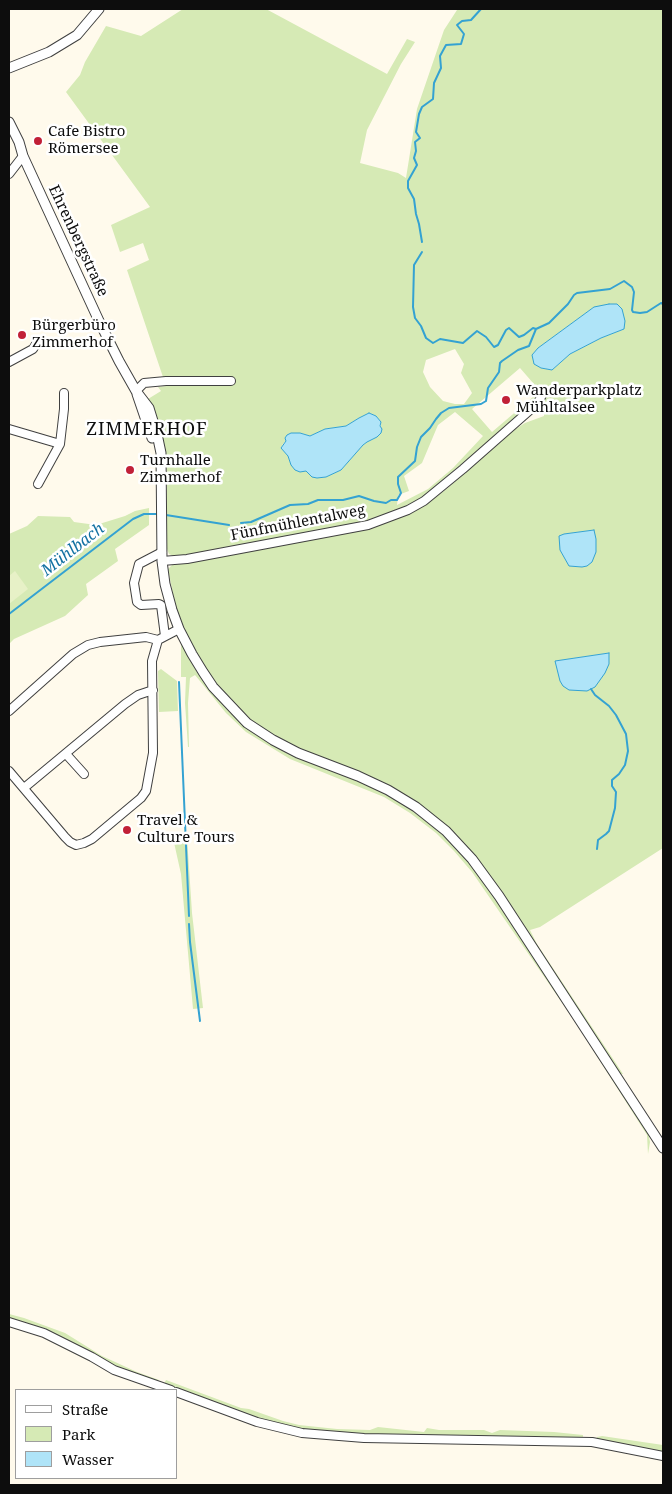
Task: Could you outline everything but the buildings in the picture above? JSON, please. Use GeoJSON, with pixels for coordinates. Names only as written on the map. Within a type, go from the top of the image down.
{"type":"FeatureCollection","features":[{"type":"Feature","properties":{"kind":"street"},"geometry":{"type":"LineString","coordinates":[[9,70],[49,52],[77,35],[99,9]]}},
{"type":"Feature","properties":{"kind":"street","name":"Ehrenbergstraße"},"geometry":{"type":"LineString","coordinates":[[9,122],[84,290],[119,361],[136,391],[144,400],[152,417],[160,453],[162,556],[165,584],[179,630],[203,672],[213,687],[248,723],[273,740],[298,753],[358,776],[388,790],[416,807],[446,831],[472,859],[499,896],[663,1148]]}},
{"type":"Feature","properties":{"kind":"street"},"geometry":{"type":"LineString","coordinates":[[10,171],[23,156]]}},
{"type":"Feature","properties":{"kind":"street"},"geometry":{"type":"LineString","coordinates":[[9,362],[33,348],[36,344]]}},
{"type":"Feature","properties":{"kind":"street"},"geometry":{"type":"LineString","coordinates":[[136,391],[144,383],[231,381]]}},
{"type":"Feature","properties":{"kind":"street","name":"Fünfmühlentalweg"},"geometry":{"type":"LineString","coordinates":[[162,556],[187,559],[368,525],[408,510],[424,501],[463,470],[538,403],[544,393]]}},
{"type":"Feature","properties":{"kind":"street"},"geometry":{"type":"LineString","coordinates":[[38,484],[60,444],[64,394]]}},
{"type":"Feature","properties":{"kind":"street"},"geometry":{"type":"LineString","coordinates":[[9,429],[60,444]]}},
{"type":"Feature","properties":{"kind":"street"},"geometry":{"type":"LineString","coordinates":[[9,771],[70,842],[76,844],[92,839],[141,798],[146,790],[153,753],[152,661],[161,638],[161,605],[141,605],[137,602],[134,583],[139,564],[162,556]]}},
{"type":"Feature","properties":{"kind":"street"},"geometry":{"type":"LineString","coordinates":[[9,710],[73,654],[88,645],[146,637],[161,638],[179,630]]}},
{"type":"Feature","properties":{"kind":"street"},"geometry":{"type":"LineString","coordinates":[[24,788],[125,704],[138,695],[153,690]]}},
{"type":"Feature","properties":{"kind":"street"},"geometry":{"type":"LineString","coordinates":[[66,754],[84,774]]}},
{"type":"Feature","properties":{"kind":"street"},"geometry":{"type":"LineString","coordinates":[[9,1322],[44,1333],[114,1370],[168,1389]]}},
{"type":"Feature","properties":{"kind":"street"},"geometry":{"type":"LineString","coordinates":[[178,1393],[257,1422],[302,1433],[364,1438],[592,1442],[663,1456]]}},
{"type":"Feature","properties":{"kind":"green space"},"geometry":{"type":"Polygon","coordinates":[[[183,9],[266,9],[387,74],[407,39],[415,42],[401,64],[367,130],[360,163],[398,173],[406,178],[417,109],[444,30],[457,10],[663,9],[663,848],[540,927],[530,930],[537,944],[623,1074],[619,1074],[487,872],[429,813],[271,735],[247,717],[223,694],[205,670],[191,646],[177,614],[168,569],[173,564],[373,527],[405,515],[428,503],[449,487],[478,459],[511,432],[525,423],[544,416],[544,405],[541,399],[439,486],[413,503],[396,511],[365,522],[176,557],[169,554],[167,549],[167,472],[160,427],[148,399],[161,391],[158,387],[166,386],[127,270],[149,260],[143,243],[120,252],[111,225],[150,207],[66,92],[80,75],[85,62],[106,26],[141,36],[183,9]],[[594,307],[538,348],[532,355],[541,368],[552,370],[570,354],[624,329],[594,307]],[[455,349],[426,360],[423,372],[430,387],[443,401],[464,404],[472,393],[461,373],[464,364],[455,349]],[[520,368],[472,409],[492,432],[540,391],[520,368]],[[455,412],[438,425],[422,463],[404,476],[409,491],[398,495],[397,505],[428,489],[453,468],[483,436],[455,412]],[[369,413],[346,426],[325,429],[310,436],[291,433],[285,438],[286,441],[281,448],[288,456],[295,470],[306,471],[317,478],[326,477],[341,470],[361,447],[381,433],[381,422],[376,416],[369,413]],[[594,530],[560,536],[577,567],[587,566],[594,530]],[[609,653],[556,661],[560,681],[609,653]]]}},
{"type":"Feature","properties":{"kind":"green space"},"geometry":{"type":"Polygon","coordinates":[[[149,508],[149,525],[115,549],[118,561],[86,584],[88,595],[65,616],[14,639],[9,644],[9,534],[27,526],[38,516],[70,517],[74,522],[96,525],[149,508]]]}},
{"type":"Feature","properties":{"kind":"green space"},"geometry":{"type":"Polygon","coordinates":[[[15,571],[28,589],[9,604],[9,576],[15,571]]]}},
{"type":"Feature","properties":{"kind":"green space"},"geometry":{"type":"Polygon","coordinates":[[[181,644],[197,672],[214,694],[239,720],[265,739],[293,755],[357,780],[405,804],[453,843],[475,869],[504,911],[648,1132],[650,1142],[648,1154],[647,1135],[576,1023],[472,872],[436,833],[410,813],[384,797],[290,759],[246,732],[226,713],[195,675],[190,678],[188,747],[185,703],[186,677],[181,677],[181,644]]]}},
{"type":"Feature","properties":{"kind":"green space"},"geometry":{"type":"Polygon","coordinates":[[[161,669],[177,681],[178,711],[159,712],[158,671],[161,669]]]}},
{"type":"Feature","properties":{"kind":"green space"},"geometry":{"type":"Polygon","coordinates":[[[187,837],[192,913],[203,1008],[193,1009],[181,874],[173,838],[187,837]]]}},
{"type":"Feature","properties":{"kind":"green space"},"geometry":{"type":"Polygon","coordinates":[[[9,1314],[65,1333],[102,1356],[159,1380],[157,1382],[115,1367],[9,1320],[9,1314]]]}},
{"type":"Feature","properties":{"kind":"green space"},"geometry":{"type":"Polygon","coordinates":[[[166,1380],[241,1408],[299,1425],[370,1430],[378,1427],[424,1432],[427,1428],[439,1430],[484,1430],[492,1433],[500,1430],[554,1432],[583,1435],[583,1440],[370,1435],[301,1431],[263,1421],[178,1391],[178,1389],[167,1387],[164,1384],[166,1380]]]}},
{"type":"Feature","properties":{"kind":"green space"},"geometry":{"type":"Polygon","coordinates":[[[602,1436],[663,1445],[663,1454],[596,1439],[602,1436]]]}},
{"type":"Feature","properties":{"kind":"water"},"geometry":{"type":"Polygon","coordinates":[[[617,304],[622,309],[625,321],[624,329],[570,354],[552,370],[541,368],[534,364],[532,355],[538,348],[594,307],[617,304]]]}},
{"type":"Feature","properties":{"kind":"water"},"geometry":{"type":"Polygon","coordinates":[[[369,413],[376,416],[381,422],[381,433],[363,445],[341,470],[326,477],[312,477],[306,471],[300,472],[295,470],[288,456],[281,448],[286,441],[287,435],[291,433],[310,436],[325,429],[346,426],[369,413]]]}},
{"type":"Feature","properties":{"kind":"water"},"geometry":{"type":"Polygon","coordinates":[[[594,530],[596,552],[592,562],[582,567],[569,566],[560,550],[559,536],[594,530]]]}},
{"type":"Feature","properties":{"kind":"water"},"geometry":{"type":"Polygon","coordinates":[[[609,653],[609,664],[595,687],[587,691],[569,690],[563,686],[555,661],[609,653]]]}},
{"type":"Feature","properties":{"kind":"waterway"},"geometry":{"type":"LineString","coordinates":[[422,242],[414,199],[408,188],[408,181],[417,165],[414,158],[416,151],[415,142],[420,138],[416,132],[419,114],[422,107],[433,99],[434,83],[441,68],[440,56],[446,45],[461,44],[464,34],[457,25],[462,21],[471,20],[481,9]]}},
{"type":"Feature","properties":{"kind":"waterway"},"geometry":{"type":"LineString","coordinates":[[422,252],[414,265],[413,307],[415,318],[426,338],[433,343],[440,339],[463,343],[477,331],[486,337],[494,347],[498,345],[509,328],[519,337],[533,328],[536,329]]}},
{"type":"Feature","properties":{"kind":"waterway","name":"Mühlbach"},"geometry":{"type":"LineString","coordinates":[[241,523],[251,522],[290,505],[308,504],[318,500],[343,500],[359,496],[386,503],[391,500],[397,500],[401,493],[398,477],[415,461],[421,437],[441,413],[449,408],[481,404],[486,401],[488,388],[499,372],[500,363],[518,350],[529,346],[536,329],[549,323],[568,304],[574,295],[610,289],[624,281],[632,287],[634,292],[633,312],[647,312],[661,303],[663,304]]}},
{"type":"Feature","properties":{"kind":"waterway","name":"Mühlbach"},"geometry":{"type":"LineString","coordinates":[[9,614],[133,519],[144,514],[156,514]]}},
{"type":"Feature","properties":{"kind":"waterway","name":"Mühlbach"},"geometry":{"type":"LineString","coordinates":[[166,515],[229,525]]}},
{"type":"Feature","properties":{"kind":"waterway"},"geometry":{"type":"LineString","coordinates":[[179,682],[189,916]]}},
{"type":"Feature","properties":{"kind":"waterway"},"geometry":{"type":"LineString","coordinates":[[591,689],[616,715],[626,734],[628,751],[625,765],[612,780],[612,786],[616,792],[615,808],[609,831],[598,840],[597,849]]}},
{"type":"Feature","properties":{"kind":"waterway"},"geometry":{"type":"LineString","coordinates":[[189,924],[200,1021]]}},
{"type":"Feature","properties":{"kind":"place","name":"Cafe Bistro Römersee"},"geometry":{"type":"Point","coordinates":[38,141]}},
{"type":"Feature","properties":{"kind":"place","name":"Bürgerbüro Zimmerhof"},"geometry":{"type":"Point","coordinates":[22,335]}},
{"type":"Feature","properties":{"kind":"place","name":"Wanderparkplatz Mühltalsee"},"geometry":{"type":"Point","coordinates":[506,400]}},
{"type":"Feature","properties":{"kind":"place","name":"Turnhalle Zimmerhof"},"geometry":{"type":"Point","coordinates":[130,470]}},
{"type":"Feature","properties":{"kind":"place","name":"Travel & Culture Tours"},"geometry":{"type":"Point","coordinates":[127,830]}},
{"type":"Feature","properties":{"kind":"district","name":"ZIMMERHOF"},"geometry":{"type":"Point","coordinates":[147,430]}}]}
